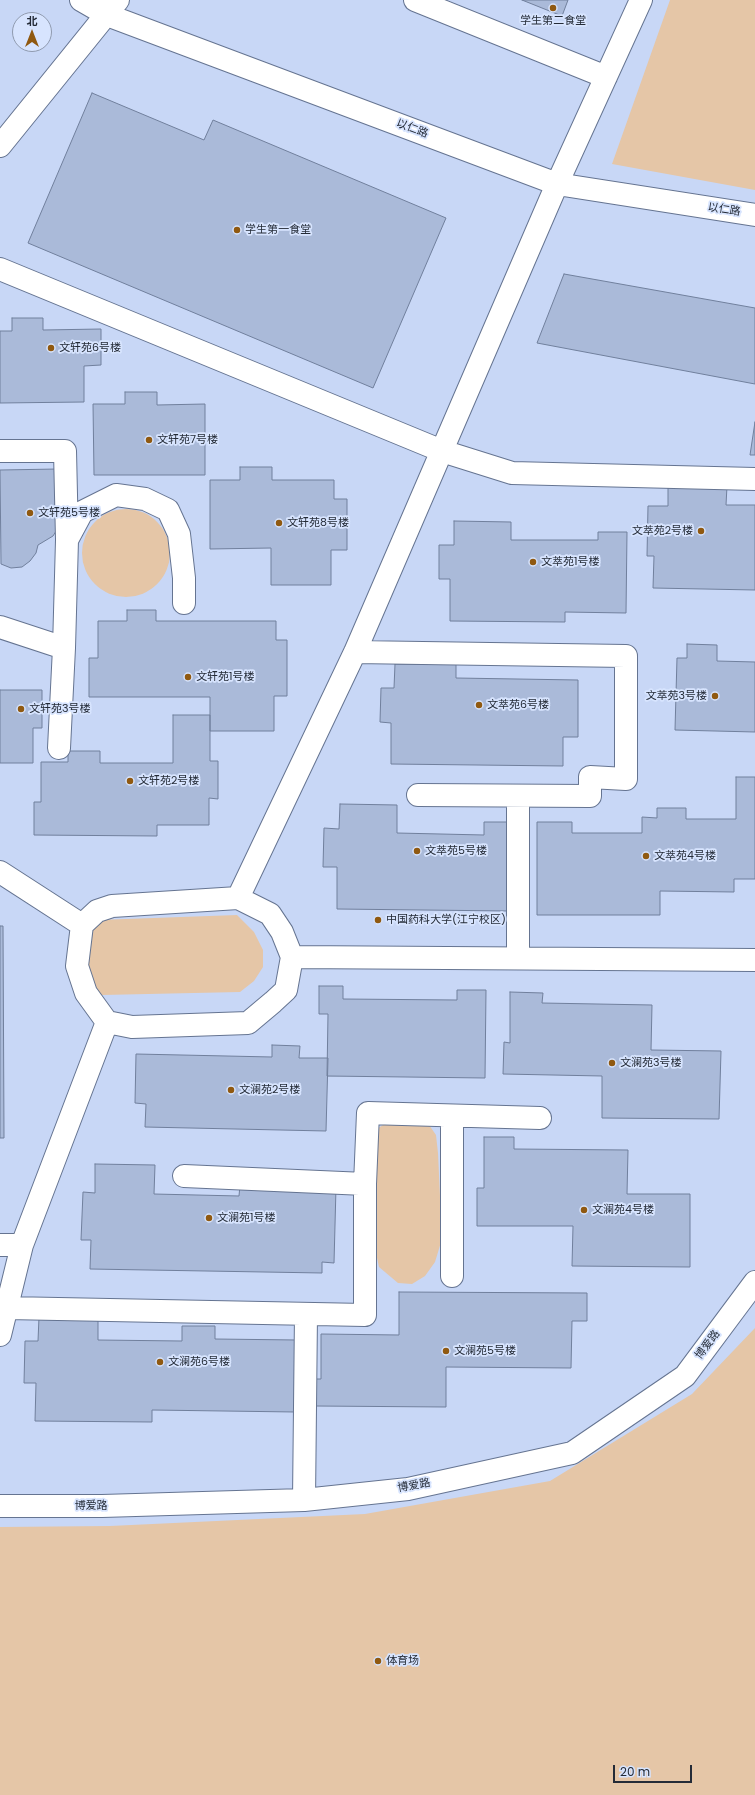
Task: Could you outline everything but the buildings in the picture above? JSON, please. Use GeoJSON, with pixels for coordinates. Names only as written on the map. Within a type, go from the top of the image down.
{"type":"FeatureCollection","features":[{"type":"Feature","properties":{"kind":"street","name":"以仁路"},"geometry":{"type":"LineString","coordinates":[[81,0],[113,7],[557,184],[755,215]]}},
{"type":"Feature","properties":{"kind":"street"},"geometry":{"type":"LineString","coordinates":[[415,0],[606,77]]}},
{"type":"Feature","properties":{"kind":"street"},"geometry":{"type":"LineString","coordinates":[[238,898],[355,652],[557,184],[641,0]]}},
{"type":"Feature","properties":{"kind":"street"},"geometry":{"type":"LineString","coordinates":[[0,146],[113,7]]}},
{"type":"Feature","properties":{"kind":"street"},"geometry":{"type":"LineString","coordinates":[[0,269],[442,451],[512,473],[755,479]]}},
{"type":"Feature","properties":{"kind":"street"},"geometry":{"type":"LineString","coordinates":[[0,450],[65,451],[67,540],[59,748]]}},
{"type":"Feature","properties":{"kind":"street"},"geometry":{"type":"LineString","coordinates":[[67,540],[82,512],[116,495],[145,499],[168,510],[179,534],[184,578],[184,603]]}},
{"type":"Feature","properties":{"kind":"street"},"geometry":{"type":"LineString","coordinates":[[0,627],[64,648]]}},
{"type":"Feature","properties":{"kind":"street"},"geometry":{"type":"LineString","coordinates":[[355,652],[626,656],[626,779],[590,778],[590,796],[418,795]]}},
{"type":"Feature","properties":{"kind":"street"},"geometry":{"type":"LineString","coordinates":[[518,796],[518,958]]}},
{"type":"Feature","properties":{"kind":"street"},"geometry":{"type":"LineString","coordinates":[[0,872],[82,925]]}},
{"type":"Feature","properties":{"kind":"street"},"geometry":{"type":"LineString","coordinates":[[238,898],[270,914],[282,932],[292,957],[286,990],[248,1023],[132,1027],[107,1022],[86,993],[77,966],[82,925],[96,911],[112,906],[238,898]]}},
{"type":"Feature","properties":{"kind":"street"},"geometry":{"type":"LineString","coordinates":[[292,957],[755,960]]}},
{"type":"Feature","properties":{"kind":"street"},"geometry":{"type":"LineString","coordinates":[[0,1335],[22,1245],[107,1022]]}},
{"type":"Feature","properties":{"kind":"street"},"geometry":{"type":"LineString","coordinates":[[7,1308],[364,1315],[365,1184],[368,1113],[540,1118]]}},
{"type":"Feature","properties":{"kind":"street"},"geometry":{"type":"LineString","coordinates":[[452,1116],[452,1276]]}},
{"type":"Feature","properties":{"kind":"street"},"geometry":{"type":"LineString","coordinates":[[184,1176],[365,1184]]}},
{"type":"Feature","properties":{"kind":"street"},"geometry":{"type":"LineString","coordinates":[[0,1244],[22,1245]]}},
{"type":"Feature","properties":{"kind":"street","name":"博爱路"},"geometry":{"type":"LineString","coordinates":[[0,1506],[102,1506],[304,1500],[408,1489],[572,1453],[685,1376],[755,1282]]}},
{"type":"Feature","properties":{"kind":"street"},"geometry":{"type":"LineString","coordinates":[[304,1500],[306,1314]]}},
{"type":"Feature","properties":{"kind":"shaded area","name":"中国药科大学(江宁校区)"},"geometry":{"type":"Polygon","coordinates":[[[0,0],[755,0],[755,1795],[0,1795],[0,0]]]}},
{"type":"Feature","properties":{"kind":"shaded area"},"geometry":{"type":"Polygon","coordinates":[[[670,0],[755,0],[755,190],[612,164],[670,0]]]}},
{"type":"Feature","properties":{"kind":"shaded area"},"geometry":{"type":"Polygon","coordinates":[[[126,509],[143,513],[157,522],[166,536],[170,553],[166,570],[157,584],[143,593],[126,597],[109,593],[95,584],[86,570],[82,553],[86,536],[95,522],[109,513],[126,509]]]}},
{"type":"Feature","properties":{"kind":"shaded area"},"geometry":{"type":"Polygon","coordinates":[[[237,915],[254,932],[263,950],[263,967],[254,981],[240,992],[102,995],[88,984],[83,940],[98,920],[237,915]]]}},
{"type":"Feature","properties":{"kind":"shaded area"},"geometry":{"type":"Polygon","coordinates":[[[391,1120],[427,1122],[436,1135],[442,1239],[435,1262],[425,1276],[412,1284],[398,1283],[379,1267],[373,1239],[375,1130],[391,1120]]]}},
{"type":"Feature","properties":{"kind":"shaded area","name":"体育场"},"geometry":{"type":"Polygon","coordinates":[[[755,1328],[755,1795],[0,1795],[0,1527],[110,1526],[365,1514],[550,1481],[692,1394],[755,1328]]]}},
{"type":"Feature","properties":{"kind":"place","name":"学生第二食堂"},"geometry":{"type":"Point","coordinates":[553,8]}},
{"type":"Feature","properties":{"kind":"place","name":"学生第一食堂"},"geometry":{"type":"Point","coordinates":[237,230]}},
{"type":"Feature","properties":{"kind":"place","name":"文轩苑6号楼"},"geometry":{"type":"Point","coordinates":[51,348]}},
{"type":"Feature","properties":{"kind":"place","name":"文轩苑7号楼"},"geometry":{"type":"Point","coordinates":[149,440]}},
{"type":"Feature","properties":{"kind":"place","name":"文轩苑5号楼"},"geometry":{"type":"Point","coordinates":[30,513]}},
{"type":"Feature","properties":{"kind":"place","name":"文轩苑8号楼"},"geometry":{"type":"Point","coordinates":[279,523]}},
{"type":"Feature","properties":{"kind":"place","name":"文萃苑2号楼"},"geometry":{"type":"Point","coordinates":[701,531]}},
{"type":"Feature","properties":{"kind":"place","name":"文萃苑1号楼"},"geometry":{"type":"Point","coordinates":[533,562]}},
{"type":"Feature","properties":{"kind":"place","name":"文轩苑1号楼"},"geometry":{"type":"Point","coordinates":[188,677]}},
{"type":"Feature","properties":{"kind":"place","name":"文萃苑3号楼"},"geometry":{"type":"Point","coordinates":[715,696]}},
{"type":"Feature","properties":{"kind":"place","name":"文萃苑6号楼"},"geometry":{"type":"Point","coordinates":[479,705]}},
{"type":"Feature","properties":{"kind":"place","name":"文轩苑3号楼"},"geometry":{"type":"Point","coordinates":[21,709]}},
{"type":"Feature","properties":{"kind":"place","name":"文轩苑2号楼"},"geometry":{"type":"Point","coordinates":[130,781]}},
{"type":"Feature","properties":{"kind":"place","name":"文萃苑5号楼"},"geometry":{"type":"Point","coordinates":[417,851]}},
{"type":"Feature","properties":{"kind":"place","name":"文萃苑4号楼"},"geometry":{"type":"Point","coordinates":[646,856]}},
{"type":"Feature","properties":{"kind":"place","name":"中国药科大学(江宁校区)"},"geometry":{"type":"Point","coordinates":[378,920]}},
{"type":"Feature","properties":{"kind":"place","name":"文澜苑3号楼"},"geometry":{"type":"Point","coordinates":[612,1063]}},
{"type":"Feature","properties":{"kind":"place","name":"文澜苑2号楼"},"geometry":{"type":"Point","coordinates":[231,1090]}},
{"type":"Feature","properties":{"kind":"place","name":"文澜苑4号楼"},"geometry":{"type":"Point","coordinates":[584,1210]}},
{"type":"Feature","properties":{"kind":"place","name":"文澜苑1号楼"},"geometry":{"type":"Point","coordinates":[209,1218]}},
{"type":"Feature","properties":{"kind":"place","name":"文澜苑5号楼"},"geometry":{"type":"Point","coordinates":[446,1351]}},
{"type":"Feature","properties":{"kind":"place","name":"文澜苑6号楼"},"geometry":{"type":"Point","coordinates":[160,1362]}},
{"type":"Feature","properties":{"kind":"place","name":"体育场"},"geometry":{"type":"Point","coordinates":[378,1661]}}]}
